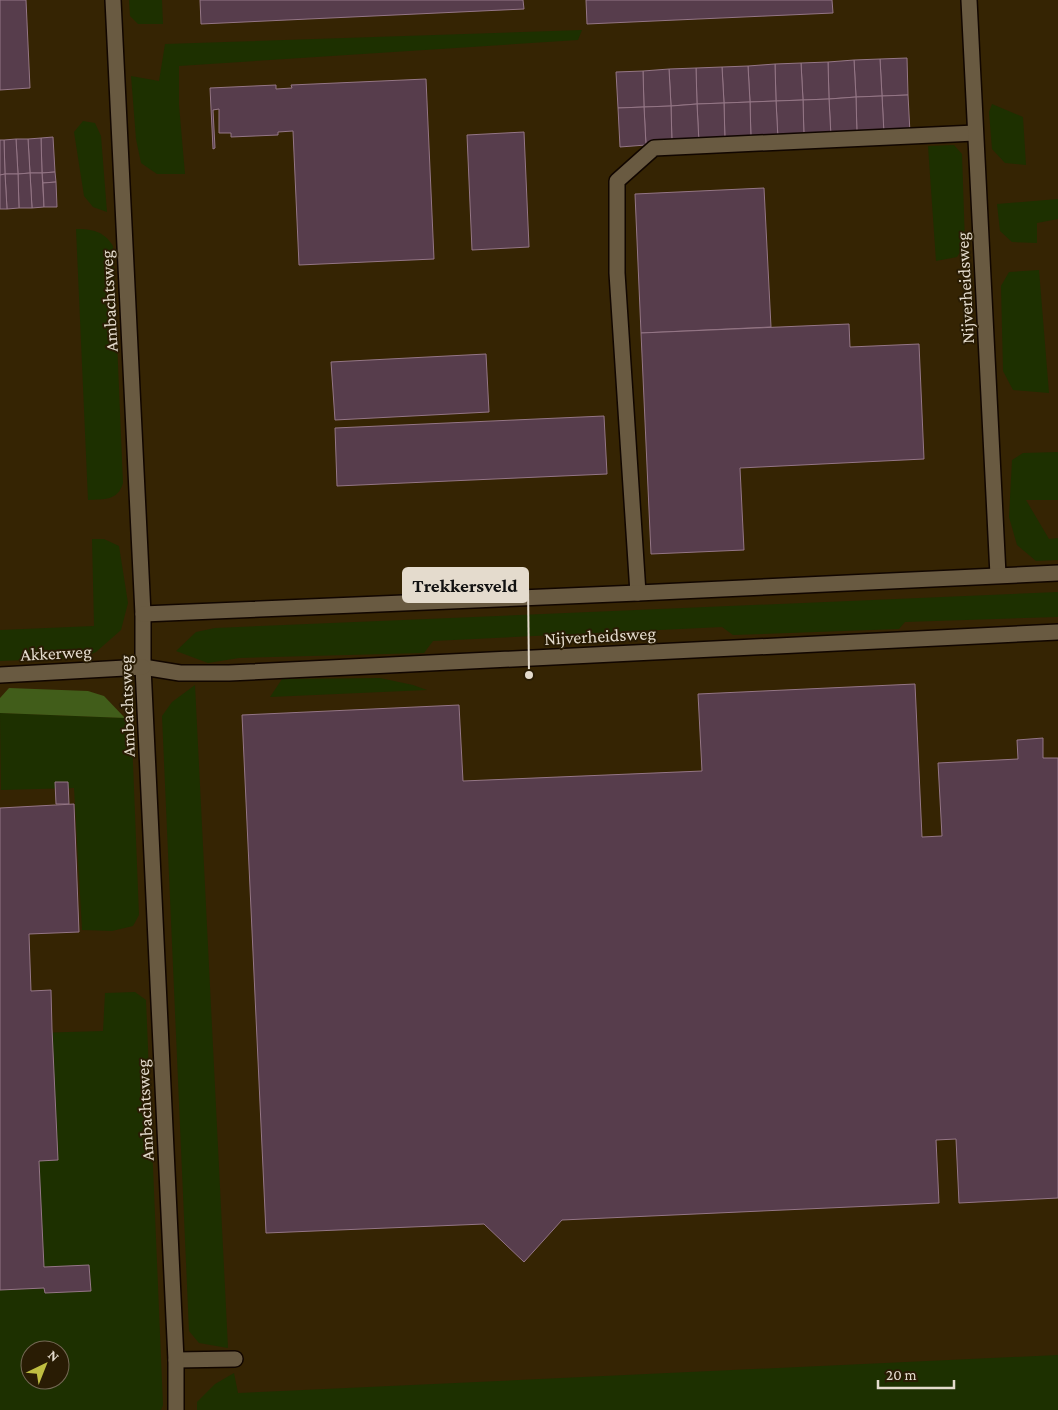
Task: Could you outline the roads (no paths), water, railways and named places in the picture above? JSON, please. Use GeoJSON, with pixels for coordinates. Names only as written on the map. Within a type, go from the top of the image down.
{"type":"FeatureCollection","features":[{"type":"Feature","properties":{"kind":"street","name":"Ambachtsweg"},"geometry":{"type":"LineString","coordinates":[[113,0],[143,614],[143,667],[176,1360],[176,1410]]}},
{"type":"Feature","properties":{"kind":"street","name":"Nijverheidsweg"},"geometry":{"type":"LineString","coordinates":[[969,0],[998,575]]}},
{"type":"Feature","properties":{"kind":"street"},"geometry":{"type":"LineString","coordinates":[[638,594],[617,273],[618,181],[654,148],[976,133]]}},
{"type":"Feature","properties":{"kind":"street"},"geometry":{"type":"LineString","coordinates":[[143,614],[638,594],[1058,573]]}},
{"type":"Feature","properties":{"kind":"street","name":"Nijverheidsweg"},"geometry":{"type":"LineString","coordinates":[[143,667],[180,673],[229,673],[1058,632]]}},
{"type":"Feature","properties":{"kind":"street","name":"Akkerweg"},"geometry":{"type":"LineString","coordinates":[[0,675],[143,667]]}},
{"type":"Feature","properties":{"kind":"street"},"geometry":{"type":"LineString","coordinates":[[176,1360],[235,1359]]}},
{"type":"Feature","properties":{"kind":"place","name":"Trekkersveld"},"geometry":{"type":"Point","coordinates":[529,675]}}]}
